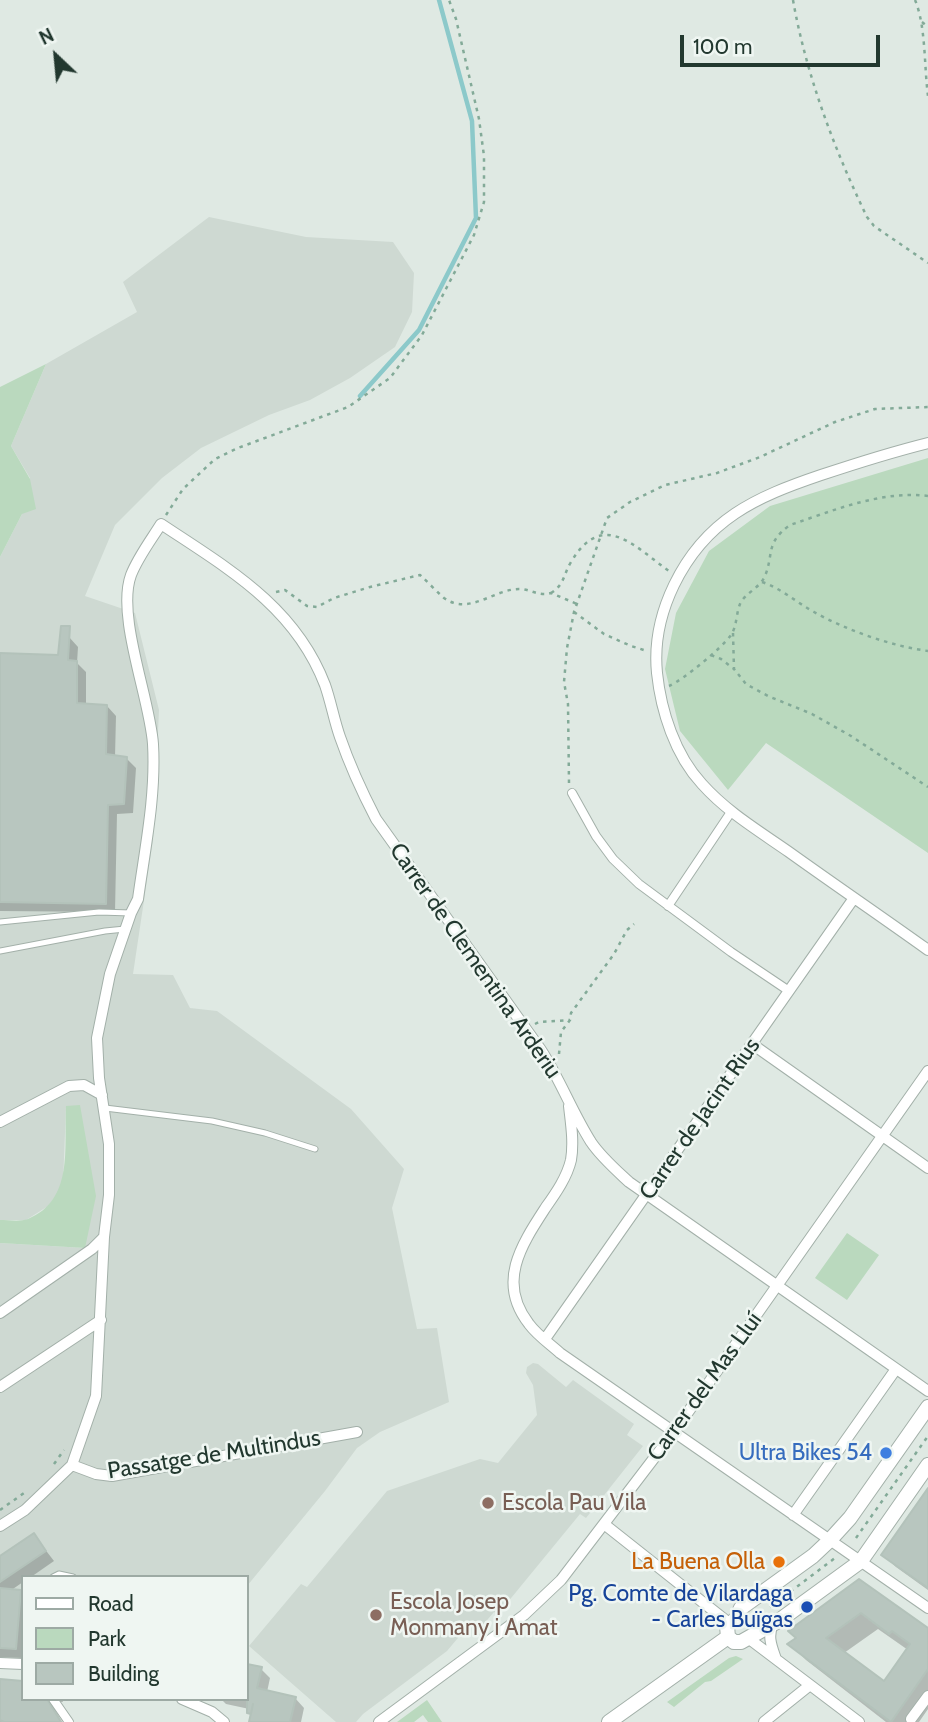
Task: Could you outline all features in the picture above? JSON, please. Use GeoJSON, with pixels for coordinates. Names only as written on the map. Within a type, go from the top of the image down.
{"type":"FeatureCollection","features":[{"type":"Feature","properties":{"kind":"street"},"geometry":{"type":"LineString","coordinates":[[928,443],[791,485],[750,503],[710,534],[699,545],[678,578],[664,609],[656,655],[658,685],[664,711],[677,744],[695,776],[731,812],[928,950]]}},
{"type":"Feature","properties":{"kind":"street","name":"Carrer de Clementina Arderiu"},"geometry":{"type":"LineString","coordinates":[[160,524],[264,596],[285,618],[311,655],[326,686],[339,734],[358,784],[376,819],[558,1075],[592,1143],[606,1161],[647,1194],[928,1391]]}},
{"type":"Feature","properties":{"kind":"street"},"geometry":{"type":"LineString","coordinates":[[0,1526],[24,1510],[72,1465],[96,1396],[104,1237],[109,1195],[109,1144],[99,1078],[97,1038],[110,974],[138,899],[152,795],[153,745],[149,710],[131,636],[128,606],[131,576],[160,524]]}},
{"type":"Feature","properties":{"kind":"street"},"geometry":{"type":"LineString","coordinates":[[572,793],[596,836],[614,859],[668,906],[789,991]]}},
{"type":"Feature","properties":{"kind":"street"},"geometry":{"type":"LineString","coordinates":[[668,906],[731,812]]}},
{"type":"Feature","properties":{"kind":"street","name":"Carrer de Jacint Rius"},"geometry":{"type":"LineString","coordinates":[[545,1339],[855,898]]}},
{"type":"Feature","properties":{"kind":"street"},"geometry":{"type":"LineString","coordinates":[[752,1044],[928,1168]]}},
{"type":"Feature","properties":{"kind":"street","name":"Carrer del Mas Lluí"},"geometry":{"type":"LineString","coordinates":[[379,1722],[524,1615],[561,1580],[674,1432],[928,1071]]}},
{"type":"Feature","properties":{"kind":"street"},"geometry":{"type":"LineString","coordinates":[[0,1122],[69,1086],[84,1085],[102,1095]]}},
{"type":"Feature","properties":{"kind":"street"},"geometry":{"type":"LineString","coordinates":[[569,1100],[572,1141],[570,1162],[558,1190],[525,1240],[514,1272],[514,1290],[519,1307],[530,1325],[560,1353],[928,1608]]}},
{"type":"Feature","properties":{"kind":"street"},"geometry":{"type":"LineString","coordinates":[[0,1312],[104,1237]]}},
{"type":"Feature","properties":{"kind":"street"},"geometry":{"type":"LineString","coordinates":[[0,1387],[101,1320]]}},
{"type":"Feature","properties":{"kind":"street"},"geometry":{"type":"LineString","coordinates":[[793,1515],[896,1369]]}},
{"type":"Feature","properties":{"kind":"street"},"geometry":{"type":"LineString","coordinates":[[609,1722],[731,1626],[741,1608],[813,1556],[830,1540],[850,1518],[928,1407]]}},
{"type":"Feature","properties":{"kind":"street","name":"Passatge de Multindus"},"geometry":{"type":"LineString","coordinates":[[72,1465],[96,1474],[111,1476],[357,1432]]}},
{"type":"Feature","properties":{"kind":"street"},"geometry":{"type":"LineString","coordinates":[[604,1524],[731,1626],[738,1642],[861,1562],[928,1465]]}},
{"type":"Feature","properties":{"kind":"street"},"geometry":{"type":"LineString","coordinates":[[774,1619],[769,1632],[776,1659]]}},
{"type":"Feature","properties":{"kind":"street"},"geometry":{"type":"LineString","coordinates":[[731,1626],[747,1622],[750,1629],[748,1638]]}},
{"type":"Feature","properties":{"kind":"street"},"geometry":{"type":"LineString","coordinates":[[748,1638],[859,1722]]}},
{"type":"Feature","properties":{"kind":"street"},"geometry":{"type":"LineString","coordinates":[[0,1663],[21,1664]]}},
{"type":"Feature","properties":{"kind":"street"},"geometry":{"type":"LineString","coordinates":[[764,1722],[810,1685]]}},
{"type":"Feature","properties":{"kind":"street"},"geometry":{"type":"LineString","coordinates":[[911,1719],[928,1696]]}},
{"type":"Feature","properties":{"kind":"street"},"geometry":{"type":"LineString","coordinates":[[55,1701],[69,1722]]}},
{"type":"Feature","properties":{"kind":"street"},"geometry":{"type":"LineString","coordinates":[[187,1701],[212,1712],[224,1722]]}},
{"type":"Feature","properties":{"kind":"lane"},"geometry":{"type":"LineString","coordinates":[[0,922],[99,912],[131,913]]}},
{"type":"Feature","properties":{"kind":"lane"},"geometry":{"type":"LineString","coordinates":[[0,951],[125,929]]}},
{"type":"Feature","properties":{"kind":"lane"},"geometry":{"type":"LineString","coordinates":[[105,1108],[212,1121],[265,1133],[315,1149]]}},
{"type":"Feature","properties":{"kind":"path"},"geometry":{"type":"LineString","coordinates":[[160,524],[183,489],[215,459],[238,447],[348,407],[390,378],[422,335],[474,235],[484,202],[484,156],[479,119],[456,19],[449,0]]}},
{"type":"Feature","properties":{"kind":"path"},"geometry":{"type":"LineString","coordinates":[[793,0],[816,88],[867,217],[874,226],[928,263]]}},
{"type":"Feature","properties":{"kind":"path"},"geometry":{"type":"LineString","coordinates":[[915,0],[922,22],[928,96]]}},
{"type":"Feature","properties":{"kind":"path"},"geometry":{"type":"LineString","coordinates":[[922,22],[928,27]]}},
{"type":"Feature","properties":{"kind":"path"},"geometry":{"type":"LineString","coordinates":[[572,793],[567,748],[568,704],[564,682],[567,648],[574,612],[607,518],[630,502],[665,485],[727,470],[835,422],[875,410],[928,407]]}},
{"type":"Feature","properties":{"kind":"path"},"geometry":{"type":"LineString","coordinates":[[734,669],[733,634],[741,603],[762,582],[771,547],[781,531],[790,525],[896,495],[928,496]]}},
{"type":"Feature","properties":{"kind":"path"},"geometry":{"type":"LineString","coordinates":[[264,596],[285,590],[307,606],[317,607],[334,598],[399,578],[420,575],[446,599],[460,604],[475,603],[491,595],[518,589],[543,596],[561,587],[575,554],[591,539],[601,534],[631,541],[653,561],[678,578]]}},
{"type":"Feature","properties":{"kind":"path"},"geometry":{"type":"LineString","coordinates":[[762,582],[781,589],[805,607],[835,622],[906,648],[928,651]]}},
{"type":"Feature","properties":{"kind":"path"},"geometry":{"type":"LineString","coordinates":[[551,593],[577,604]]}},
{"type":"Feature","properties":{"kind":"path"},"geometry":{"type":"LineString","coordinates":[[574,612],[604,634],[656,655]]}},
{"type":"Feature","properties":{"kind":"path"},"geometry":{"type":"LineString","coordinates":[[669,686],[682,681],[733,634]]}},
{"type":"Feature","properties":{"kind":"path"},"geometry":{"type":"LineString","coordinates":[[711,655],[734,669],[746,684],[812,714],[928,787]]}},
{"type":"Feature","properties":{"kind":"path"},"geometry":{"type":"LineString","coordinates":[[558,1075],[561,1063],[561,1032],[570,1020],[571,1013],[614,954],[627,930],[634,924]]}},
{"type":"Feature","properties":{"kind":"path"},"geometry":{"type":"LineString","coordinates":[[527,1029],[539,1022],[570,1020]]}},
{"type":"Feature","properties":{"kind":"path"},"geometry":{"type":"LineString","coordinates":[[856,1538],[928,1436]]}},
{"type":"Feature","properties":{"kind":"path"},"geometry":{"type":"LineString","coordinates":[[46,1472],[68,1444]]}},
{"type":"Feature","properties":{"kind":"path"},"geometry":{"type":"LineString","coordinates":[[0,1510],[28,1490]]}},
{"type":"Feature","properties":{"kind":"path"},"geometry":{"type":"LineString","coordinates":[[856,1522],[871,1533]]}},
{"type":"Feature","properties":{"kind":"path"},"geometry":{"type":"LineString","coordinates":[[770,1607],[840,1554]]}},
{"type":"Feature","properties":{"kind":"path"},"geometry":{"type":"LineString","coordinates":[[818,1560],[835,1572]]}},
{"type":"Feature","properties":{"kind":"path"},"geometry":{"type":"LineString","coordinates":[[770,1595],[782,1611]]}},
{"type":"Feature","properties":{"kind":"path"},"geometry":{"type":"LineString","coordinates":[[764,1599],[774,1619]]}},
{"type":"Feature","properties":{"kind":"shaded area"},"geometry":{"type":"Polygon","coordinates":[[[209,217],[306,237],[393,242],[414,273],[412,312],[395,347],[350,378],[310,400],[269,415],[201,448],[162,478],[115,525],[85,596],[135,613],[159,710],[153,840],[133,974],[173,975],[190,1008],[217,1011],[351,1109],[404,1169],[392,1208],[417,1329],[437,1328],[449,1402],[380,1432],[357,1448],[248,1585],[248,1575],[21,1575],[21,1668],[0,1666],[0,1243],[85,1248],[66,1107],[63,1184],[53,1203],[26,1220],[0,1220],[0,557],[22,514],[30,478],[11,446],[46,364],[137,312],[123,282],[209,217]]]}},
{"type":"Feature","properties":{"kind":"shaded area"},"geometry":{"type":"Polygon","coordinates":[[[533,1363],[538,1364],[566,1387],[573,1380],[634,1424],[627,1435],[643,1446],[586,1518],[580,1514],[498,1614],[494,1612],[482,1626],[473,1620],[447,1651],[356,1722],[336,1722],[249,1646],[301,1584],[307,1587],[387,1491],[480,1459],[498,1463],[537,1415],[533,1385],[526,1373],[527,1367],[533,1363]]]}},
{"type":"Feature","properties":{"kind":"green space"},"geometry":{"type":"Polygon","coordinates":[[[46,364],[11,446],[30,479],[36,509],[22,514],[0,557],[0,387],[46,364]]]}},
{"type":"Feature","properties":{"kind":"green space"},"geometry":{"type":"Polygon","coordinates":[[[928,458],[928,853],[766,743],[728,790],[680,731],[665,669],[676,613],[709,551],[770,506],[928,458]]]}},
{"type":"Feature","properties":{"kind":"green space"},"geometry":{"type":"Polygon","coordinates":[[[80,1105],[96,1196],[85,1248],[0,1243],[0,1220],[28,1219],[43,1210],[53,1199],[64,1171],[66,1106],[80,1105]]]}},
{"type":"Feature","properties":{"kind":"green space"},"geometry":{"type":"Polygon","coordinates":[[[847,1233],[879,1255],[847,1300],[815,1278],[847,1233]]]}},
{"type":"Feature","properties":{"kind":"green space"},"geometry":{"type":"Polygon","coordinates":[[[736,1656],[743,1659],[711,1681],[705,1682],[674,1707],[667,1702],[729,1658],[736,1656]]]}},
{"type":"Feature","properties":{"kind":"green space"},"geometry":{"type":"Polygon","coordinates":[[[427,1700],[442,1722],[428,1722],[423,1715],[414,1722],[397,1722],[427,1700]]]}},
{"type":"Feature","properties":{"kind":"building"},"geometry":{"type":"Polygon","coordinates":[[[61,626],[70,626],[68,660],[77,661],[77,703],[107,705],[106,754],[127,757],[124,804],[108,805],[106,904],[0,902],[0,653],[58,655],[61,626]]]}},
{"type":"Feature","properties":{"kind":"building"},"geometry":{"type":"Polygon","coordinates":[[[928,1488],[928,1588],[881,1555],[928,1488]]]}},
{"type":"Feature","properties":{"kind":"building"},"geometry":{"type":"Polygon","coordinates":[[[34,1533],[46,1551],[0,1582],[0,1556],[34,1533]]]}},
{"type":"Feature","properties":{"kind":"building"},"geometry":{"type":"Polygon","coordinates":[[[859,1579],[928,1628],[928,1669],[891,1722],[787,1644],[796,1638],[788,1631],[859,1579]],[[861,1613],[826,1638],[884,1681],[910,1644],[892,1631],[889,1634],[861,1613]]]}},
{"type":"Feature","properties":{"kind":"building"},"geometry":{"type":"Polygon","coordinates":[[[0,1588],[21,1590],[16,1649],[0,1648],[0,1588]]]}},
{"type":"Feature","properties":{"kind":"building"},"geometry":{"type":"Polygon","coordinates":[[[248,1664],[262,1667],[257,1688],[296,1697],[290,1722],[249,1722],[251,1714],[247,1713],[248,1664]]]}},
{"type":"Feature","properties":{"kind":"building"},"geometry":{"type":"Polygon","coordinates":[[[0,1679],[21,1681],[21,1701],[48,1701],[61,1722],[4,1722],[0,1720],[0,1679]]]}},
{"type":"Feature","properties":{"kind":"waterway"},"geometry":{"type":"LineString","coordinates":[[360,396],[419,330],[476,218],[472,121],[439,0]]}},
{"type":"Feature","properties":{"kind":"place","name":"Ultra Bikes 54"},"geometry":{"type":"Point","coordinates":[886,1453]}},
{"type":"Feature","properties":{"kind":"place","name":"Escola Pau Vila"},"geometry":{"type":"Point","coordinates":[488,1503]}},
{"type":"Feature","properties":{"kind":"place","name":"La Buena Olla"},"geometry":{"type":"Point","coordinates":[779,1562]}},
{"type":"Feature","properties":{"kind":"place","name":"Pg. Comte de Vilardaga - Carles Buïgas"},"geometry":{"type":"Point","coordinates":[807,1607]}},
{"type":"Feature","properties":{"kind":"place","name":"Escola Josep Monmany i Amat"},"geometry":{"type":"Point","coordinates":[376,1615]}}]}
